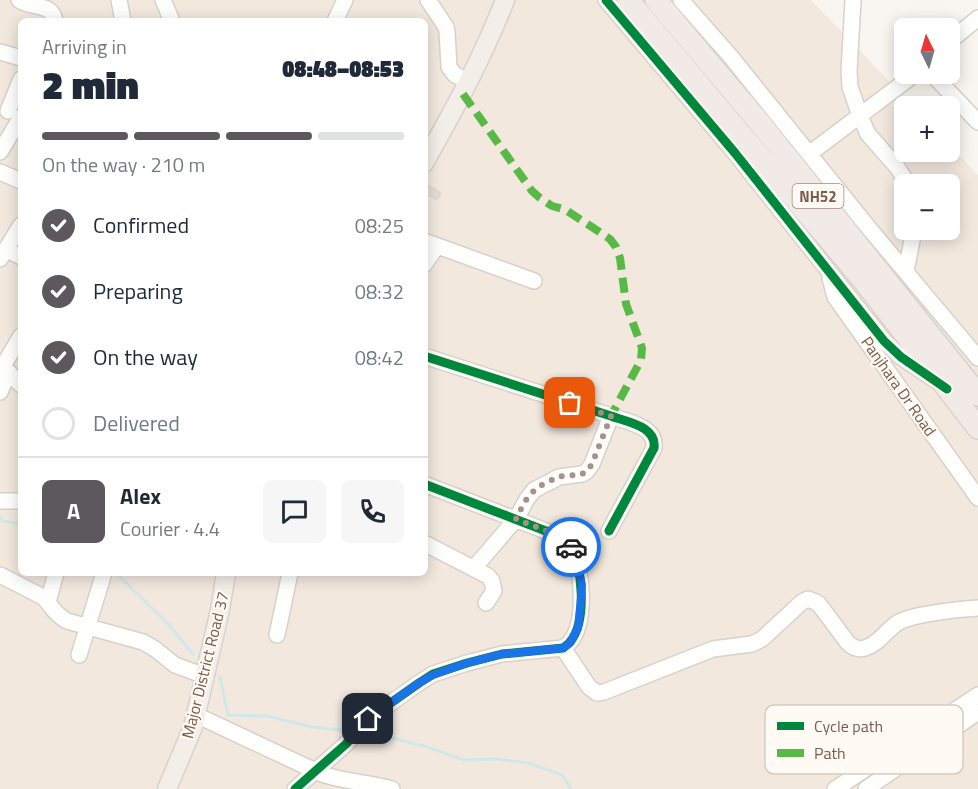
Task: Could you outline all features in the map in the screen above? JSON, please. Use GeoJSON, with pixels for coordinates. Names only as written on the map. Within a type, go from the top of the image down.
{"type":"FeatureCollection","features":[{"type":"Feature","properties":{"kind":"highway","name":"NH52"},"geometry":{"type":"LineString","coordinates":[[628,0],[864,281],[947,389],[972,400]]}},
{"type":"Feature","properties":{"kind":"highway","name":"NH52"},"geometry":{"type":"LineString","coordinates":[[656,0],[759,123],[972,400],[978,428]]}},
{"type":"Feature","properties":{"kind":"main road"},"geometry":{"type":"LineString","coordinates":[[428,156],[469,81],[506,0]]}},
{"type":"Feature","properties":{"kind":"main road","name":"Major District Road 37"},"geometry":{"type":"LineString","coordinates":[[167,789],[193,726],[220,610],[226,576]]}},
{"type":"Feature","properties":{"kind":"street"},"geometry":{"type":"LineString","coordinates":[[19,0],[48,9],[53,12],[54,18]]}},
{"type":"Feature","properties":{"kind":"street"},"geometry":{"type":"LineString","coordinates":[[119,0],[122,18]]}},
{"type":"Feature","properties":{"kind":"street"},"geometry":{"type":"LineString","coordinates":[[164,0],[171,18]]}},
{"type":"Feature","properties":{"kind":"street"},"geometry":{"type":"LineString","coordinates":[[336,18],[345,0]]}},
{"type":"Feature","properties":{"kind":"street"},"geometry":{"type":"LineString","coordinates":[[428,0],[446,27],[451,72],[469,81]]}},
{"type":"Feature","properties":{"kind":"street"},"geometry":{"type":"LineString","coordinates":[[606,0],[735,153],[884,341],[901,357],[947,389]]}},
{"type":"Feature","properties":{"kind":"street"},"geometry":{"type":"LineString","coordinates":[[681,0],[696,6],[731,57],[978,358]]}},
{"type":"Feature","properties":{"kind":"street"},"geometry":{"type":"LineString","coordinates":[[852,0],[850,87],[868,134],[902,174]]}},
{"type":"Feature","properties":{"kind":"street"},"geometry":{"type":"LineString","coordinates":[[960,33],[978,18]]}},
{"type":"Feature","properties":{"kind":"street"},"geometry":{"type":"LineString","coordinates":[[0,52],[18,57]]}},
{"type":"Feature","properties":{"kind":"street"},"geometry":{"type":"LineString","coordinates":[[809,154],[902,84]]}},
{"type":"Feature","properties":{"kind":"street"},"geometry":{"type":"LineString","coordinates":[[942,84],[978,122]]}},
{"type":"Feature","properties":{"kind":"street"},"geometry":{"type":"LineString","coordinates":[[0,152],[18,90]]}},
{"type":"Feature","properties":{"kind":"street"},"geometry":{"type":"LineString","coordinates":[[0,172],[18,180]]}},
{"type":"Feature","properties":{"kind":"street"},"geometry":{"type":"LineString","coordinates":[[18,230],[3,254],[18,256]]}},
{"type":"Feature","properties":{"kind":"street"},"geometry":{"type":"LineString","coordinates":[[906,271],[912,240]]}},
{"type":"Feature","properties":{"kind":"street"},"geometry":{"type":"LineString","coordinates":[[431,243],[534,281]]}},
{"type":"Feature","properties":{"kind":"street","name":"Panjhara Dr Road"},"geometry":{"type":"LineString","coordinates":[[828,270],[835,297],[978,498]]}},
{"type":"Feature","properties":{"kind":"street"},"geometry":{"type":"LineString","coordinates":[[0,393],[4,367],[18,341]]}},
{"type":"Feature","properties":{"kind":"street"},"geometry":{"type":"LineString","coordinates":[[428,357],[641,426],[652,434],[655,441],[654,448],[609,531]]}},
{"type":"Feature","properties":{"kind":"street"},"geometry":{"type":"LineString","coordinates":[[4,367],[18,382]]}},
{"type":"Feature","properties":{"kind":"street"},"geometry":{"type":"LineString","coordinates":[[474,568],[516,519],[534,490],[559,477],[582,474],[587,471],[611,416]]}},
{"type":"Feature","properties":{"kind":"street"},"geometry":{"type":"LineString","coordinates":[[295,789],[346,744],[368,719],[433,675],[502,654],[563,648],[570,643],[578,628],[582,585],[570,545],[564,538],[428,486]]}},
{"type":"Feature","properties":{"kind":"street"},"geometry":{"type":"LineString","coordinates":[[0,501],[18,501]]}},
{"type":"Feature","properties":{"kind":"street"},"geometry":{"type":"LineString","coordinates":[[428,545],[488,576],[492,581],[494,591],[486,603]]}},
{"type":"Feature","properties":{"kind":"street"},"geometry":{"type":"LineString","coordinates":[[0,575],[43,597],[56,614],[66,621],[143,642],[184,669],[205,676]]}},
{"type":"Feature","properties":{"kind":"street"},"geometry":{"type":"LineString","coordinates":[[48,602],[55,576]]}},
{"type":"Feature","properties":{"kind":"street"},"geometry":{"type":"LineString","coordinates":[[79,655],[103,576]]}},
{"type":"Feature","properties":{"kind":"street"},"geometry":{"type":"LineString","coordinates":[[277,635],[289,576]]}},
{"type":"Feature","properties":{"kind":"street"},"geometry":{"type":"LineString","coordinates":[[563,648],[589,687],[597,693],[713,649],[752,644],[762,639],[808,599],[818,603],[848,643],[858,649],[873,644],[898,622],[908,618],[978,608]]}},
{"type":"Feature","properties":{"kind":"street"},"geometry":{"type":"LineString","coordinates":[[963,705],[978,695]]}},
{"type":"Feature","properties":{"kind":"street"},"geometry":{"type":"LineString","coordinates":[[963,722],[978,712]]}},
{"type":"Feature","properties":{"kind":"street"},"geometry":{"type":"LineString","coordinates":[[196,715],[314,771],[330,777],[392,789]]}},
{"type":"Feature","properties":{"kind":"street"},"geometry":{"type":"LineString","coordinates":[[835,789],[858,774]]}},
{"type":"Feature","properties":{"kind":"street"},"geometry":{"type":"LineString","coordinates":[[866,789],[888,774]]}},
{"type":"Feature","properties":{"kind":"shaded area"},"geometry":{"type":"Polygon","coordinates":[[[0,0],[811,0],[903,96],[894,96],[894,162],[960,162],[960,156],[978,175],[978,789],[0,789],[0,0]]]}},
{"type":"Feature","properties":{"kind":"building"},"geometry":{"type":"Polygon","coordinates":[[[428,185],[441,193],[437,200],[428,195],[428,185]]]}},
{"type":"Feature","properties":{"kind":"waterway"},"geometry":{"type":"LineString","coordinates":[[0,517],[3,521],[18,524]]}},
{"type":"Feature","properties":{"kind":"waterway"},"geometry":{"type":"LineString","coordinates":[[119,576],[170,626],[193,654]]}},
{"type":"Feature","properties":{"kind":"waterway"},"geometry":{"type":"LineString","coordinates":[[220,677],[228,715],[267,716],[311,727],[351,731]]}},
{"type":"Feature","properties":{"kind":"waterway"},"geometry":{"type":"LineString","coordinates":[[363,732],[427,747],[464,760],[495,759],[529,763],[562,775],[571,789]]}},
{"type":"Feature","properties":{"kind":"marked path"},"geometry":{"type":"LineString","coordinates":[[463,94],[532,191],[552,206],[566,210],[610,239],[616,247],[620,258],[626,304],[642,348],[641,360],[611,416]]}},
{"type":"Feature","properties":{"kind":"cycle path"},"geometry":{"type":"LineString","coordinates":[[606,0],[735,153],[884,341],[901,357],[947,389]]}},
{"type":"Feature","properties":{"kind":"cycle path"},"geometry":{"type":"LineString","coordinates":[[428,357],[625,420],[646,430],[654,441],[654,448],[609,531]]}},
{"type":"Feature","properties":{"kind":"cycle path"},"geometry":{"type":"LineString","coordinates":[[295,789],[346,744],[368,719],[433,674],[502,654],[563,648],[575,633],[579,621],[581,594],[578,566],[570,544],[564,538],[428,486]]}},
{"type":"Feature","properties":{"kind":"way so far"},"geometry":{"type":"LineString","coordinates":[[570,403],[611,416],[592,464],[582,474],[559,477],[534,490],[516,519],[564,538],[571,547]]}},
{"type":"Feature","properties":{"kind":"route"},"geometry":{"type":"LineString","coordinates":[[368,719],[433,675],[502,654],[563,648],[570,643],[578,628],[582,585],[571,547]]}}]}
